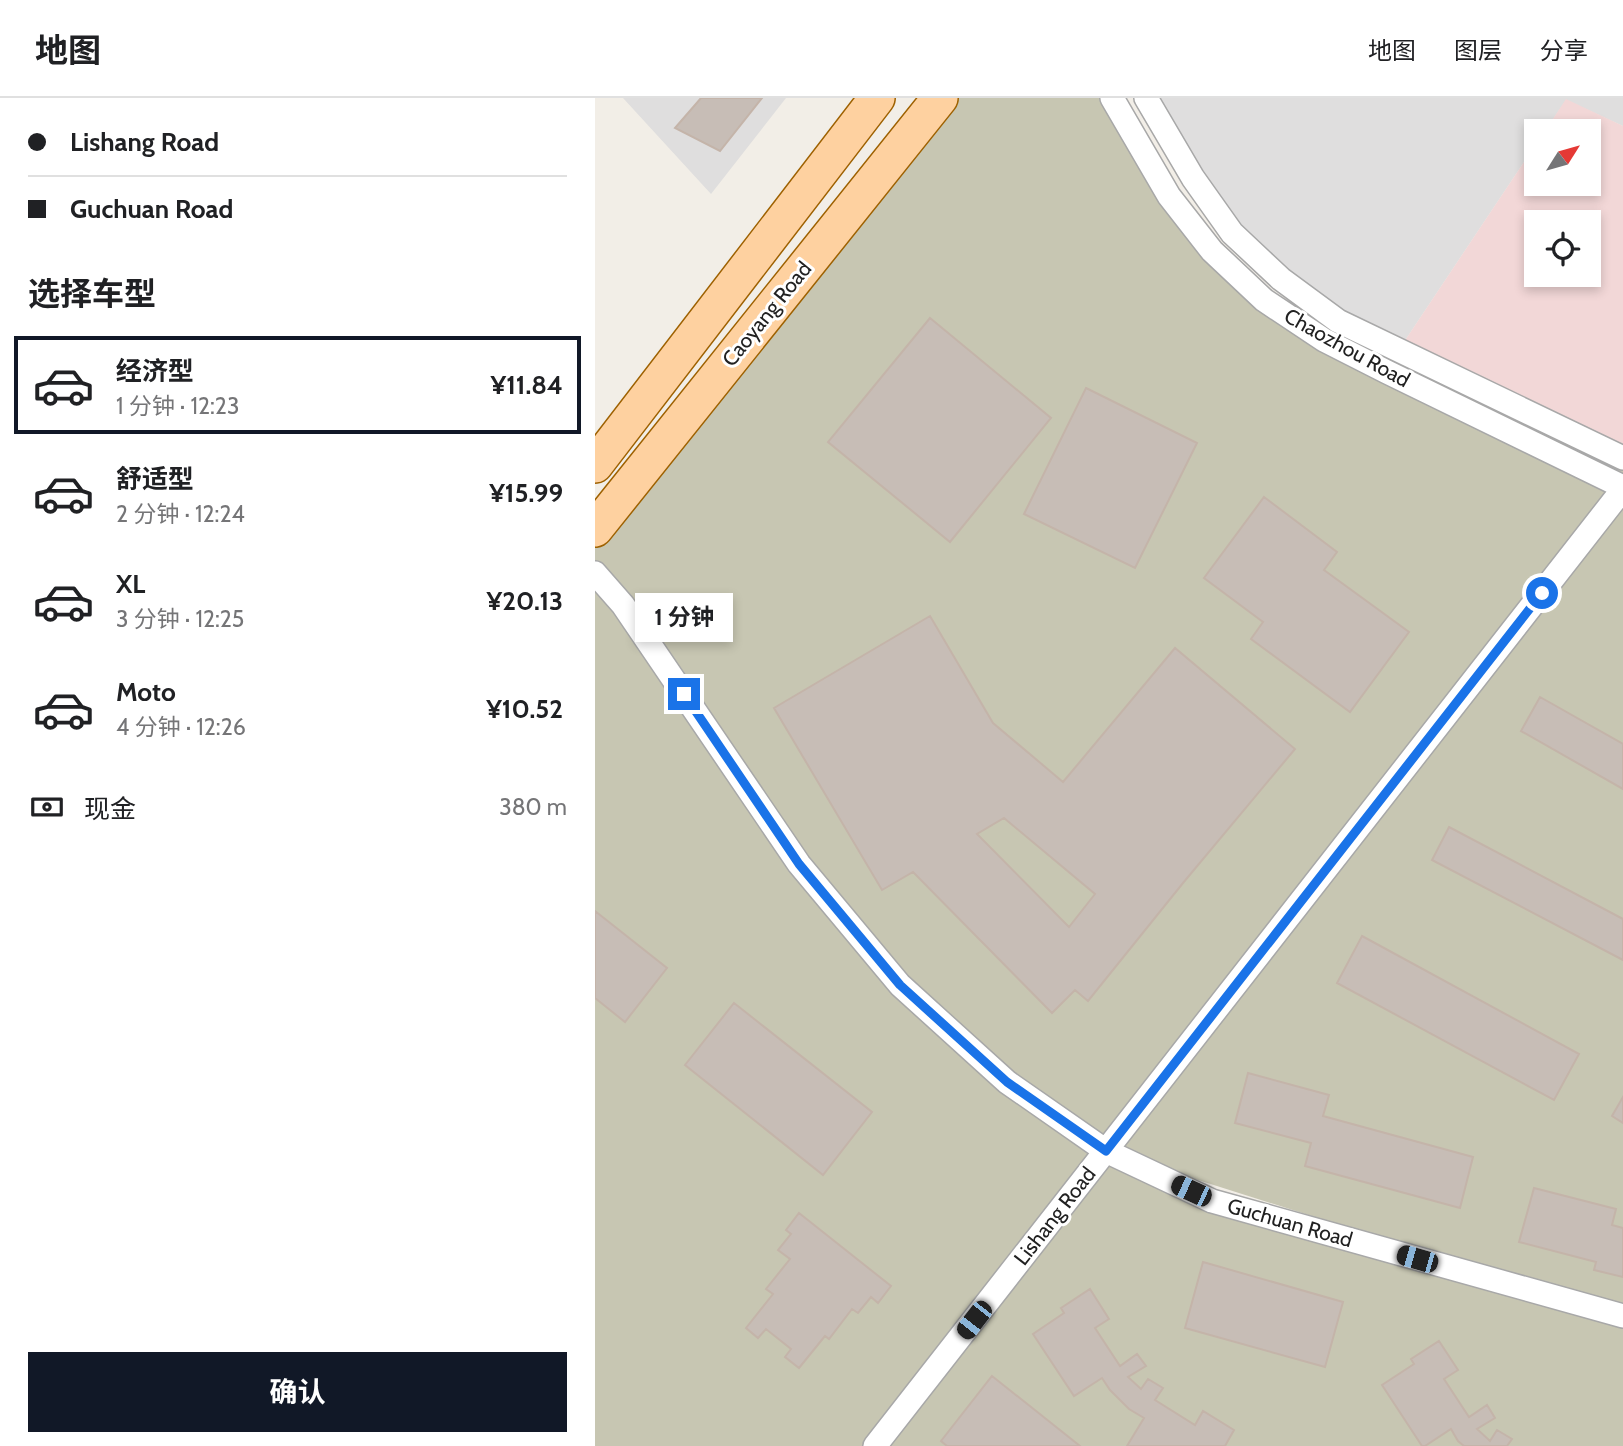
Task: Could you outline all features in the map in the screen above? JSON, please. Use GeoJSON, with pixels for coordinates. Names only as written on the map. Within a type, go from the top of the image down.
{"type":"FeatureCollection","features":[{"type":"Feature","properties":{"kind":"main road","name":"Caoyang Road"},"geometry":{"type":"LineString","coordinates":[[595,465],[877,98]]}},
{"type":"Feature","properties":{"kind":"main road","name":"Caoyang Road"},"geometry":{"type":"LineString","coordinates":[[595,529],[940,98]]}},
{"type":"Feature","properties":{"kind":"street","name":"Chaozhou Road"},"geometry":{"type":"LineString","coordinates":[[1112,98],[1169,196],[1212,251],[1264,300],[1324,340],[1623,488]]}},
{"type":"Feature","properties":{"kind":"street","name":"Chaozhou Road"},"geometry":{"type":"LineString","coordinates":[[1146,98],[1193,178],[1232,233],[1280,279],[1338,321],[1623,458]]}},
{"type":"Feature","properties":{"kind":"street","name":"Lishang Road"},"geometry":{"type":"LineString","coordinates":[[875,1446],[1623,488]]}},
{"type":"Feature","properties":{"kind":"street","name":"Guchuan Road"},"geometry":{"type":"LineString","coordinates":[[595,573],[623,605],[799,864],[900,985],[1007,1082],[1106,1151],[1212,1201],[1623,1316]]}},
{"type":"Feature","properties":{"kind":"shaded area"},"geometry":{"type":"Polygon","coordinates":[[[623,98],[786,98],[711,194],[623,98]]]}},
{"type":"Feature","properties":{"kind":"shaded area"},"geometry":{"type":"Polygon","coordinates":[[[940,98],[1118,98],[1212,251],[1324,340],[1623,459],[1623,1446],[595,1446],[595,529],[940,98]],[[1113,1153],[1212,1201],[1617,1313],[1113,1153]]]}},
{"type":"Feature","properties":{"kind":"shaded area"},"geometry":{"type":"Polygon","coordinates":[[[1146,98],[1623,98],[1623,126],[1566,100],[1553,119],[1524,119],[1524,162],[1398,351],[1281,279],[1193,178],[1146,98]]]}},
{"type":"Feature","properties":{"kind":"shaded area"},"geometry":{"type":"Polygon","coordinates":[[[1566,99],[1623,126],[1623,457],[1398,351],[1524,162],[1524,196],[1601,196],[1601,119],[1553,119],[1566,99]]]}},
{"type":"Feature","properties":{"kind":"building"},"geometry":{"type":"Polygon","coordinates":[[[701,98],[762,98],[720,151],[675,128],[701,98]]]}},
{"type":"Feature","properties":{"kind":"building"},"geometry":{"type":"Polygon","coordinates":[[[930,318],[1051,418],[950,542],[828,442],[930,318]]]}},
{"type":"Feature","properties":{"kind":"building"},"geometry":{"type":"Polygon","coordinates":[[[1086,388],[1197,443],[1135,568],[1024,514],[1086,388]]]}},
{"type":"Feature","properties":{"kind":"building"},"geometry":{"type":"Polygon","coordinates":[[[1264,497],[1337,552],[1324,570],[1409,632],[1350,712],[1251,639],[1263,622],[1204,578],[1264,497]]]}},
{"type":"Feature","properties":{"kind":"building"},"geometry":{"type":"Polygon","coordinates":[[[930,616],[993,723],[1063,782],[1175,648],[1295,749],[1088,1001],[1075,990],[1052,1013],[913,872],[882,890],[774,708],[930,616]],[[1004,818],[977,834],[1069,927],[1095,894],[1004,818]]]}},
{"type":"Feature","properties":{"kind":"building"},"geometry":{"type":"Polygon","coordinates":[[[1540,697],[1623,744],[1623,789],[1521,731],[1540,697]]]}},
{"type":"Feature","properties":{"kind":"building"},"geometry":{"type":"Polygon","coordinates":[[[1449,827],[1623,919],[1623,960],[1432,860],[1449,827]]]}},
{"type":"Feature","properties":{"kind":"building"},"geometry":{"type":"Polygon","coordinates":[[[595,911],[667,968],[625,1022],[595,998],[595,911]]]}},
{"type":"Feature","properties":{"kind":"building"},"geometry":{"type":"Polygon","coordinates":[[[1362,936],[1579,1054],[1554,1100],[1337,983],[1362,936]]]}},
{"type":"Feature","properties":{"kind":"building"},"geometry":{"type":"Polygon","coordinates":[[[734,1003],[872,1112],[823,1175],[685,1065],[734,1003]]]}},
{"type":"Feature","properties":{"kind":"building"},"geometry":{"type":"Polygon","coordinates":[[[1248,1073],[1329,1095],[1323,1116],[1473,1157],[1460,1208],[1305,1166],[1311,1143],[1235,1123],[1248,1073]]]}},
{"type":"Feature","properties":{"kind":"building"},"geometry":{"type":"Polygon","coordinates":[[[1623,1097],[1623,1123],[1612,1116],[1623,1097]]]}},
{"type":"Feature","properties":{"kind":"building"},"geometry":{"type":"Polygon","coordinates":[[[1534,1188],[1616,1209],[1612,1225],[1623,1228],[1623,1277],[1594,1270],[1596,1262],[1519,1242],[1534,1188]]]}},
{"type":"Feature","properties":{"kind":"building"},"geometry":{"type":"Polygon","coordinates":[[[799,1213],[891,1286],[878,1303],[871,1297],[858,1313],[852,1309],[829,1339],[825,1336],[799,1368],[785,1357],[791,1349],[766,1329],[758,1338],[746,1328],[773,1294],[766,1289],[790,1259],[778,1250],[791,1234],[786,1230],[799,1213]]]}},
{"type":"Feature","properties":{"kind":"building"},"geometry":{"type":"Polygon","coordinates":[[[1203,1262],[1343,1302],[1325,1367],[1185,1328],[1203,1262]]]}},
{"type":"Feature","properties":{"kind":"building"},"geometry":{"type":"Polygon","coordinates":[[[1090,1289],[1109,1319],[1095,1328],[1120,1366],[1137,1354],[1146,1366],[1128,1377],[1141,1389],[1148,1379],[1163,1388],[1155,1400],[1195,1425],[1203,1411],[1234,1430],[1225,1446],[1127,1446],[1144,1418],[1129,1409],[1102,1378],[1074,1396],[1033,1334],[1064,1313],[1061,1308],[1090,1289]]]}},
{"type":"Feature","properties":{"kind":"building"},"geometry":{"type":"Polygon","coordinates":[[[1439,1341],[1458,1370],[1444,1379],[1469,1417],[1487,1405],[1495,1418],[1477,1429],[1490,1441],[1497,1430],[1512,1439],[1507,1446],[1464,1446],[1451,1429],[1422,1446],[1382,1385],[1414,1364],[1411,1359],[1439,1341]]]}},
{"type":"Feature","properties":{"kind":"building"},"geometry":{"type":"Polygon","coordinates":[[[992,1376],[1080,1446],[947,1446],[941,1441],[992,1376]]]}},
{"type":"Feature","properties":{"kind":"route"},"geometry":{"type":"LineString","coordinates":[[684,694],[799,864],[900,985],[1007,1082],[1106,1151],[1542,593]]}}]}
